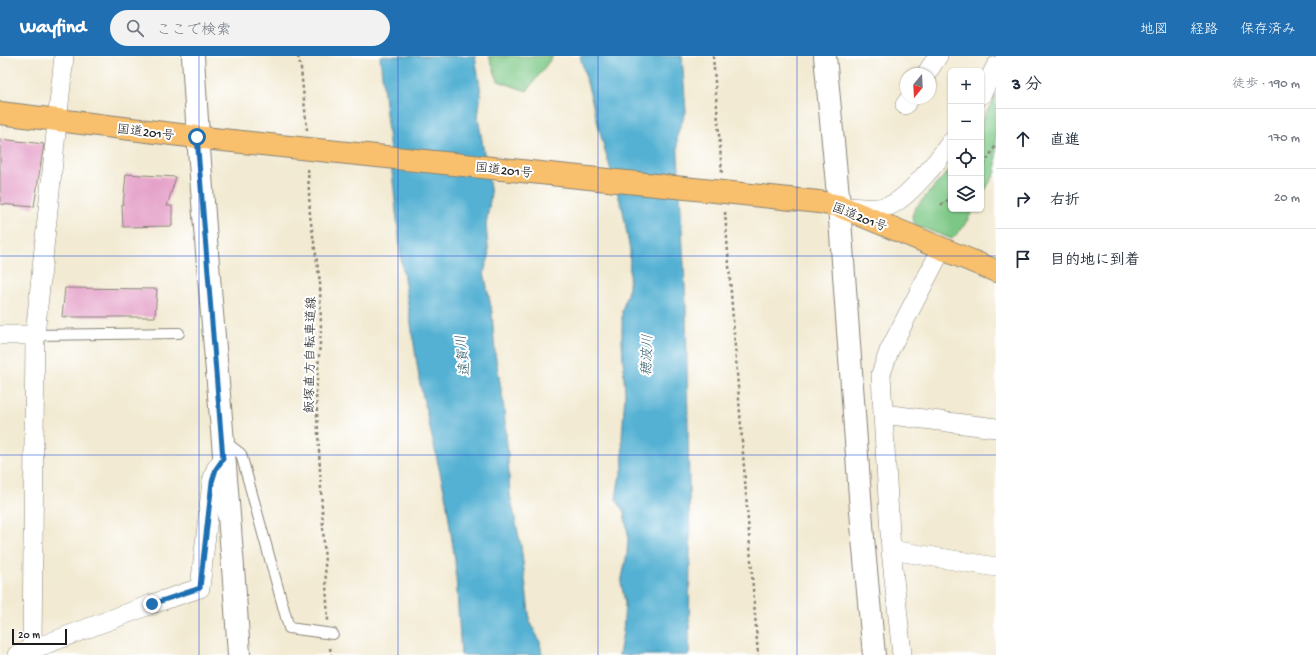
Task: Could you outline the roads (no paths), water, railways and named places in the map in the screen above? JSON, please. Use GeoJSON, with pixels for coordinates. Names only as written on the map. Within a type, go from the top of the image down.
{"type":"FeatureCollection","features":[{"type":"Feature","properties":{"kind":"highway","name":"国道201号"},"geometry":{"type":"LineString","coordinates":[[0,113],[205,138],[829,204],[942,248],[996,271]]}},
{"type":"Feature","properties":{"kind":"street"},"geometry":{"type":"LineString","coordinates":[[64,56],[35,335],[25,652],[152,604],[200,588],[212,482],[222,449]]}},
{"type":"Feature","properties":{"kind":"street"},"geometry":{"type":"LineString","coordinates":[[193,56],[205,138],[222,449],[234,568],[239,655]]}},
{"type":"Feature","properties":{"kind":"street"},"geometry":{"type":"LineString","coordinates":[[825,56],[829,204],[874,655]]}},
{"type":"Feature","properties":{"kind":"street"},"geometry":{"type":"LineString","coordinates":[[930,68],[938,56]]}},
{"type":"Feature","properties":{"kind":"street"},"geometry":{"type":"LineString","coordinates":[[984,88],[996,66]]}},
{"type":"Feature","properties":{"kind":"street"},"geometry":{"type":"LineString","coordinates":[[829,204],[872,209],[890,206],[914,186],[938,160],[948,146]]}},
{"type":"Feature","properties":{"kind":"street"},"geometry":{"type":"LineString","coordinates":[[902,655],[891,550],[881,374],[889,351],[942,248]]}},
{"type":"Feature","properties":{"kind":"street"},"geometry":{"type":"LineString","coordinates":[[0,335],[35,335]]}},
{"type":"Feature","properties":{"kind":"street"},"geometry":{"type":"LineString","coordinates":[[883,414],[996,428]]}},
{"type":"Feature","properties":{"kind":"street"},"geometry":{"type":"LineString","coordinates":[[891,550],[996,567]]}},
{"type":"Feature","properties":{"kind":"lane"},"geometry":{"type":"LineString","coordinates":[[35,335],[179,333]]}},
{"type":"Feature","properties":{"kind":"lane"},"geometry":{"type":"LineString","coordinates":[[222,449],[241,454],[289,628],[331,633]]}},
{"type":"Feature","properties":{"kind":"water","name":"遠賀川"},"geometry":{"type":"Polygon","coordinates":[[[380,56],[475,56],[481,93],[478,117],[491,194],[486,225],[489,257],[484,272],[492,312],[495,353],[503,400],[510,495],[521,546],[530,621],[540,642],[542,655],[461,655],[455,561],[446,499],[420,384],[401,258],[380,56]]]}},
{"type":"Feature","properties":{"kind":"water","name":"穂波川"},"geometry":{"type":"Polygon","coordinates":[[[580,56],[682,56],[686,112],[677,135],[686,304],[690,547],[689,655],[619,655],[623,632],[625,603],[621,583],[627,554],[628,535],[624,512],[616,499],[619,480],[623,468],[622,437],[625,395],[622,311],[629,287],[630,251],[623,211],[580,56]]]}}]}
